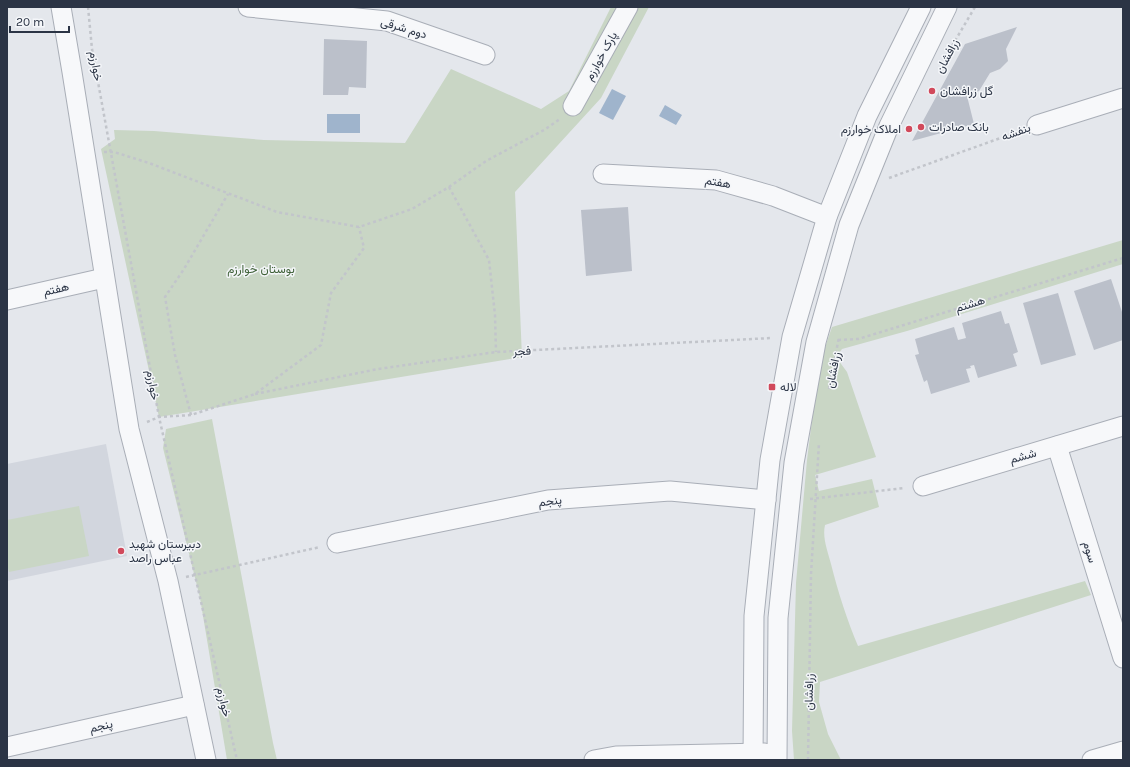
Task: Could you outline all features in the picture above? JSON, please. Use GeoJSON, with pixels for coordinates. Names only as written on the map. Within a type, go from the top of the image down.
{"type":"FeatureCollection","features":[{"type":"Feature","properties":{"kind":"street","name":"خوارزم"},"geometry":{"type":"LineString","coordinates":[[60,7],[72,72],[129,429],[168,581],[206,760]]}},
{"type":"Feature","properties":{"kind":"street","name":"دوم شرقی"},"geometry":{"type":"LineString","coordinates":[[248,7],[387,21],[485,55]]}},
{"type":"Feature","properties":{"kind":"street","name":"پارک خوارزم"},"geometry":{"type":"LineString","coordinates":[[574,106],[628,7]]}},
{"type":"Feature","properties":{"kind":"street"},"geometry":{"type":"LineString","coordinates":[[753,757],[754,616],[770,460],[792,337],[827,217],[867,116],[921,7]]}},
{"type":"Feature","properties":{"kind":"street","name":"زرافشان"},"geometry":{"type":"LineString","coordinates":[[776,756],[778,618],[794,463],[816,342],[849,225],[889,126],[947,7]]}},
{"type":"Feature","properties":{"kind":"street","name":"بنفشه"},"geometry":{"type":"LineString","coordinates":[[1037,125],[1123,98]]}},
{"type":"Feature","properties":{"kind":"street","name":"هفتم"},"geometry":{"type":"LineString","coordinates":[[603,174],[716,180],[773,196],[827,217]]}},
{"type":"Feature","properties":{"kind":"street","name":"هفتم"},"geometry":{"type":"LineString","coordinates":[[7,300],[104,278]]}},
{"type":"Feature","properties":{"kind":"street","name":"ششم"},"geometry":{"type":"LineString","coordinates":[[922,486],[1123,426]]}},
{"type":"Feature","properties":{"kind":"street","name":"سوم"},"geometry":{"type":"LineString","coordinates":[[1057,446],[1123,658]]}},
{"type":"Feature","properties":{"kind":"street","name":"پنجم"},"geometry":{"type":"LineString","coordinates":[[338,543],[548,500],[670,491],[766,500]]}},
{"type":"Feature","properties":{"kind":"street","name":"پنجم"},"geometry":{"type":"LineString","coordinates":[[7,747],[194,705]]}},
{"type":"Feature","properties":{"kind":"street"},"geometry":{"type":"LineString","coordinates":[[1092,760],[1123,751]]}},
{"type":"Feature","properties":{"kind":"street"},"geometry":{"type":"LineString","coordinates":[[594,760],[616,756],[776,756]]}},
{"type":"Feature","properties":{"kind":"path","name":"خوارزم"},"geometry":{"type":"LineString","coordinates":[[88,7],[92,49],[159,417],[237,760]]}},
{"type":"Feature","properties":{"kind":"path","name":"زرافشان"},"geometry":{"type":"LineString","coordinates":[[946,57],[956,37],[975,7]]}},
{"type":"Feature","properties":{"kind":"path"},"geometry":{"type":"LineString","coordinates":[[84,152],[114,152],[149,162],[277,212],[359,227],[412,209],[449,187],[486,161],[544,130],[564,116],[574,106]]}},
{"type":"Feature","properties":{"kind":"path","name":"بنفشه"},"geometry":{"type":"LineString","coordinates":[[864,187],[1037,125]]}},
{"type":"Feature","properties":{"kind":"path"},"geometry":{"type":"LineString","coordinates":[[887,180],[889,172]]}},
{"type":"Feature","properties":{"kind":"path"},"geometry":{"type":"LineString","coordinates":[[449,187],[489,260],[496,352]]}},
{"type":"Feature","properties":{"kind":"path"},"geometry":{"type":"LineString","coordinates":[[191,415],[175,355],[165,297],[184,269],[228,194]]}},
{"type":"Feature","properties":{"kind":"path"},"geometry":{"type":"LineString","coordinates":[[129,429],[159,417],[191,415],[255,394],[321,345],[331,292],[364,248],[359,227]]}},
{"type":"Feature","properties":{"kind":"path","name":"هشتم"},"geometry":{"type":"LineString","coordinates":[[816,342],[858,339],[1123,258]]}},
{"type":"Feature","properties":{"kind":"path","name":"زرافشان"},"geometry":{"type":"LineString","coordinates":[[828,393],[840,333]]}},
{"type":"Feature","properties":{"kind":"path","name":"فجر"},"geometry":{"type":"LineString","coordinates":[[255,394],[378,369],[496,352],[792,337]]}},
{"type":"Feature","properties":{"kind":"path","name":"زرافشان"},"geometry":{"type":"LineString","coordinates":[[808,760],[811,574],[819,438]]}},
{"type":"Feature","properties":{"kind":"path"},"geometry":{"type":"LineString","coordinates":[[790,501],[922,486]]}},
{"type":"Feature","properties":{"kind":"path"},"geometry":{"type":"LineString","coordinates":[[168,581],[338,543]]}},
{"type":"Feature","properties":{"kind":"shaded area"},"geometry":{"type":"Polygon","coordinates":[[[106,444],[127,556],[7,581],[7,464],[106,444]]]}},
{"type":"Feature","properties":{"kind":"green space","name":"بوستان خوارزم"},"geometry":{"type":"Polygon","coordinates":[[[611,7],[649,7],[601,98],[515,192],[522,357],[159,417],[101,149],[115,139],[114,130],[154,131],[264,140],[405,143],[451,69],[541,109],[569,91],[611,7]]]}},
{"type":"Feature","properties":{"kind":"green space"},"geometry":{"type":"Polygon","coordinates":[[[1123,240],[1123,264],[907,331],[842,349],[836,357],[847,372],[876,457],[815,475],[819,491],[872,479],[879,507],[825,525],[824,530],[826,545],[846,616],[858,646],[1085,581],[1091,595],[820,682],[819,702],[828,734],[841,760],[794,760],[792,731],[796,583],[807,460],[819,365],[832,327],[1123,240]]]}},
{"type":"Feature","properties":{"kind":"green space"},"geometry":{"type":"Polygon","coordinates":[[[212,419],[277,760],[227,760],[200,598],[163,448],[166,429],[212,419]]]}},
{"type":"Feature","properties":{"kind":"green space"},"geometry":{"type":"Polygon","coordinates":[[[79,506],[89,556],[9,572],[7,564],[7,520],[79,506]]]}},
{"type":"Feature","properties":{"kind":"water"},"geometry":{"type":"Polygon","coordinates":[[[612,89],[626,96],[613,120],[599,113],[612,89]]]}},
{"type":"Feature","properties":{"kind":"water"},"geometry":{"type":"Polygon","coordinates":[[[665,105],[682,115],[676,125],[659,116],[665,105]]]}},
{"type":"Feature","properties":{"kind":"water"},"geometry":{"type":"Polygon","coordinates":[[[327,114],[360,114],[360,133],[327,133],[327,114]]]}},
{"type":"Feature","properties":{"kind":"building"},"geometry":{"type":"Polygon","coordinates":[[[1017,27],[1006,49],[1008,61],[1000,69],[990,73],[979,91],[967,96],[974,124],[912,141],[965,44],[1017,27]]]}},
{"type":"Feature","properties":{"kind":"building"},"geometry":{"type":"Polygon","coordinates":[[[324,39],[367,41],[366,88],[349,87],[348,95],[323,95],[324,39]]]}},
{"type":"Feature","properties":{"kind":"building"},"geometry":{"type":"Polygon","coordinates":[[[628,207],[632,271],[586,276],[581,210],[628,207]]]}},
{"type":"Feature","properties":{"kind":"building"},"geometry":{"type":"Polygon","coordinates":[[[1111,279],[1123,315],[1123,340],[1094,350],[1074,291],[1111,279]]]}},
{"type":"Feature","properties":{"kind":"building"},"geometry":{"type":"Polygon","coordinates":[[[1058,293],[1076,355],[1041,365],[1023,303],[1058,293]]]}},
{"type":"Feature","properties":{"kind":"building"},"geometry":{"type":"Polygon","coordinates":[[[1001,311],[1005,324],[1009,323],[1018,352],[1013,354],[1017,366],[978,378],[974,365],[970,366],[971,368],[966,369],[970,382],[931,394],[927,380],[924,382],[915,355],[919,354],[915,339],[954,327],[958,340],[966,338],[962,323],[1001,311]]]}},
{"type":"Feature","properties":{"kind":"place","name":"گل زرافشان"},"geometry":{"type":"Point","coordinates":[932,91]}},
{"type":"Feature","properties":{"kind":"place","name":"بانک صادرات"},"geometry":{"type":"Point","coordinates":[921,127]}},
{"type":"Feature","properties":{"kind":"place","name":"املاک خوارزم"},"geometry":{"type":"Point","coordinates":[909,129]}},
{"type":"Feature","properties":{"kind":"place","name":"لاله"},"geometry":{"type":"Point","coordinates":[772,387]}},
{"type":"Feature","properties":{"kind":"place","name":"دبیرستان شهید عباس راصد"},"geometry":{"type":"Point","coordinates":[121,551]}}]}
